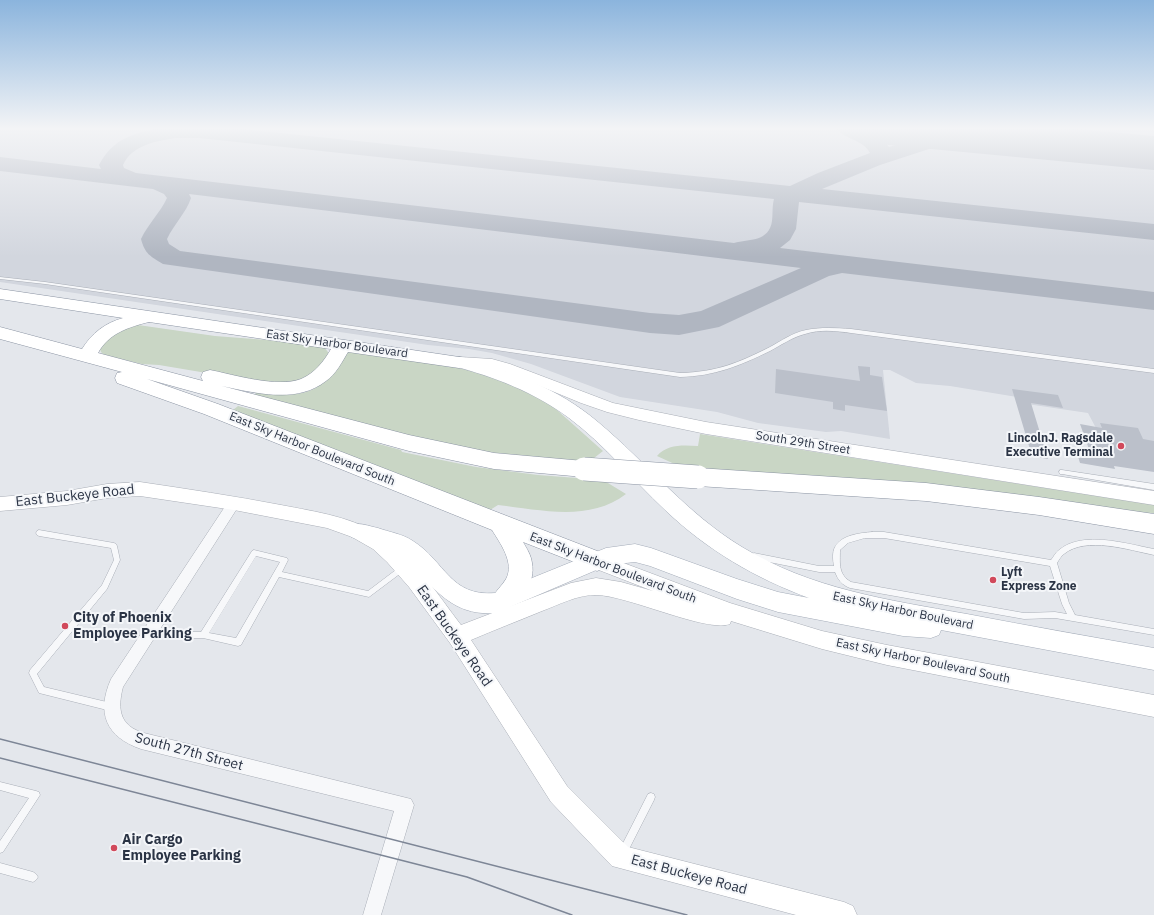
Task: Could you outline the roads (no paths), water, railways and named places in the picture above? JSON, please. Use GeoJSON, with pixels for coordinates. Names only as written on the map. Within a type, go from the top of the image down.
{"type":"FeatureCollection","features":[{"type":"Feature","properties":{"kind":"highway","name":"East Sky Harbor Boulevard"},"geometry":{"type":"LineString","coordinates":[[0,294],[459,362]]}},
{"type":"Feature","properties":{"kind":"highway"},"geometry":{"type":"LineString","coordinates":[[91,358],[96,340],[112,328],[129,321],[149,316]]}},
{"type":"Feature","properties":{"kind":"highway"},"geometry":{"type":"LineString","coordinates":[[0,333],[403,442],[448,452],[508,462],[584,469],[933,493],[1039,506],[1154,524]]}},
{"type":"Feature","properties":{"kind":"highway"},"geometry":{"type":"LineString","coordinates":[[132,368],[182,373],[277,388],[292,388],[307,384],[320,376],[327,369],[343,345]]}},
{"type":"Feature","properties":{"kind":"highway","name":"East Sky Harbor Boulevard South"},"geometry":{"type":"LineString","coordinates":[[91,358],[125,379],[211,409],[597,561]]}},
{"type":"Feature","properties":{"kind":"highway"},"geometry":{"type":"LineString","coordinates":[[501,524],[519,556],[522,568],[518,584],[504,599]]}},
{"type":"Feature","properties":{"kind":"main road","name":"East Sky Harbor Boulevard"},"geometry":{"type":"LineString","coordinates":[[459,362],[518,380],[547,394],[567,407],[598,431],[694,524],[728,549],[768,572],[798,585],[832,597],[871,607],[1154,660]]}},
{"type":"Feature","properties":{"kind":"main road"},"geometry":{"type":"LineString","coordinates":[[358,531],[398,543],[406,547],[425,564],[448,589],[465,601],[484,605],[496,603],[597,561],[621,554],[642,554],[737,589],[798,606],[903,626],[1015,634]]}},
{"type":"Feature","properties":{"kind":"street","name":"South 29th Street"},"geometry":{"type":"LineString","coordinates":[[459,362],[487,364],[506,368],[539,379],[580,398],[643,416],[1064,478],[1154,498]]}},
{"type":"Feature","properties":{"kind":"street","name":"East Buckeye Road"},"geometry":{"type":"LineString","coordinates":[[0,504],[67,498],[107,491],[140,489],[234,503],[327,521],[358,531],[379,544],[404,567],[457,636],[559,794],[621,857],[844,915]]}},
{"type":"Feature","properties":{"kind":"street"},"geometry":{"type":"LineString","coordinates":[[111,707],[112,695],[116,684],[234,503]]}},
{"type":"Feature","properties":{"kind":"street","name":"East Sky Harbor Boulevard South"},"geometry":{"type":"LineString","coordinates":[[597,561],[704,603],[791,632],[887,655],[1154,706]]}},
{"type":"Feature","properties":{"kind":"street"},"geometry":{"type":"LineString","coordinates":[[457,636],[571,591],[596,586],[621,590],[698,613],[791,632]]}},
{"type":"Feature","properties":{"kind":"street","name":"South 27th Street"},"geometry":{"type":"LineString","coordinates":[[111,707],[114,720],[121,729],[128,736],[139,740],[404,806],[372,915]]}},
{"type":"Feature","properties":{"kind":"lane"},"geometry":{"type":"LineString","coordinates":[[0,278],[53,284],[692,376],[718,372],[795,336],[815,330],[851,331],[1154,371]]}},
{"type":"Feature","properties":{"kind":"lane"},"geometry":{"type":"LineString","coordinates":[[1064,478],[1154,487]]}},
{"type":"Feature","properties":{"kind":"lane"},"geometry":{"type":"LineString","coordinates":[[39,533],[114,546],[116,560],[104,588],[33,673],[42,690],[111,707]]}},
{"type":"Feature","properties":{"kind":"lane"},"geometry":{"type":"LineString","coordinates":[[1053,563],[884,534],[866,535],[843,541],[837,549],[838,569],[842,581],[850,585],[1024,616],[1055,615],[1154,632]]}},
{"type":"Feature","properties":{"kind":"lane"},"geometry":{"type":"LineString","coordinates":[[1073,618],[1066,604],[1053,563],[1063,549],[1084,542],[1154,552]]}},
{"type":"Feature","properties":{"kind":"lane"},"geometry":{"type":"LineString","coordinates":[[728,549],[775,561],[819,569],[838,569]]}},
{"type":"Feature","properties":{"kind":"lane"},"geometry":{"type":"LineString","coordinates":[[150,630],[178,635],[203,635],[238,642],[285,560],[254,553],[203,635]]}},
{"type":"Feature","properties":{"kind":"lane"},"geometry":{"type":"LineString","coordinates":[[277,574],[369,594],[404,567]]}},
{"type":"Feature","properties":{"kind":"lane"},"geometry":{"type":"LineString","coordinates":[[0,786],[36,795],[0,849]]}},
{"type":"Feature","properties":{"kind":"lane"},"geometry":{"type":"LineString","coordinates":[[621,857],[651,797]]}},
{"type":"Feature","properties":{"kind":"lane"},"geometry":{"type":"LineString","coordinates":[[0,868],[33,877]]}},
{"type":"Feature","properties":{"kind":"tram line"},"geometry":{"type":"LineString","coordinates":[[0,739],[687,915]]}},
{"type":"Feature","properties":{"kind":"tram line"},"geometry":{"type":"LineString","coordinates":[[0,758],[467,877],[572,915]]}},
{"type":"Feature","properties":{"kind":"place","name":"LincolnJ. Ragsdale Executive Terminal"},"geometry":{"type":"Point","coordinates":[1121,446]}},
{"type":"Feature","properties":{"kind":"place","name":"Lyft Express Zone"},"geometry":{"type":"Point","coordinates":[993,580]}},
{"type":"Feature","properties":{"kind":"place","name":"City of Phoenix Employee Parking"},"geometry":{"type":"Point","coordinates":[65,626]}},
{"type":"Feature","properties":{"kind":"place","name":"Air Cargo Employee Parking"},"geometry":{"type":"Point","coordinates":[114,848]}}]}
